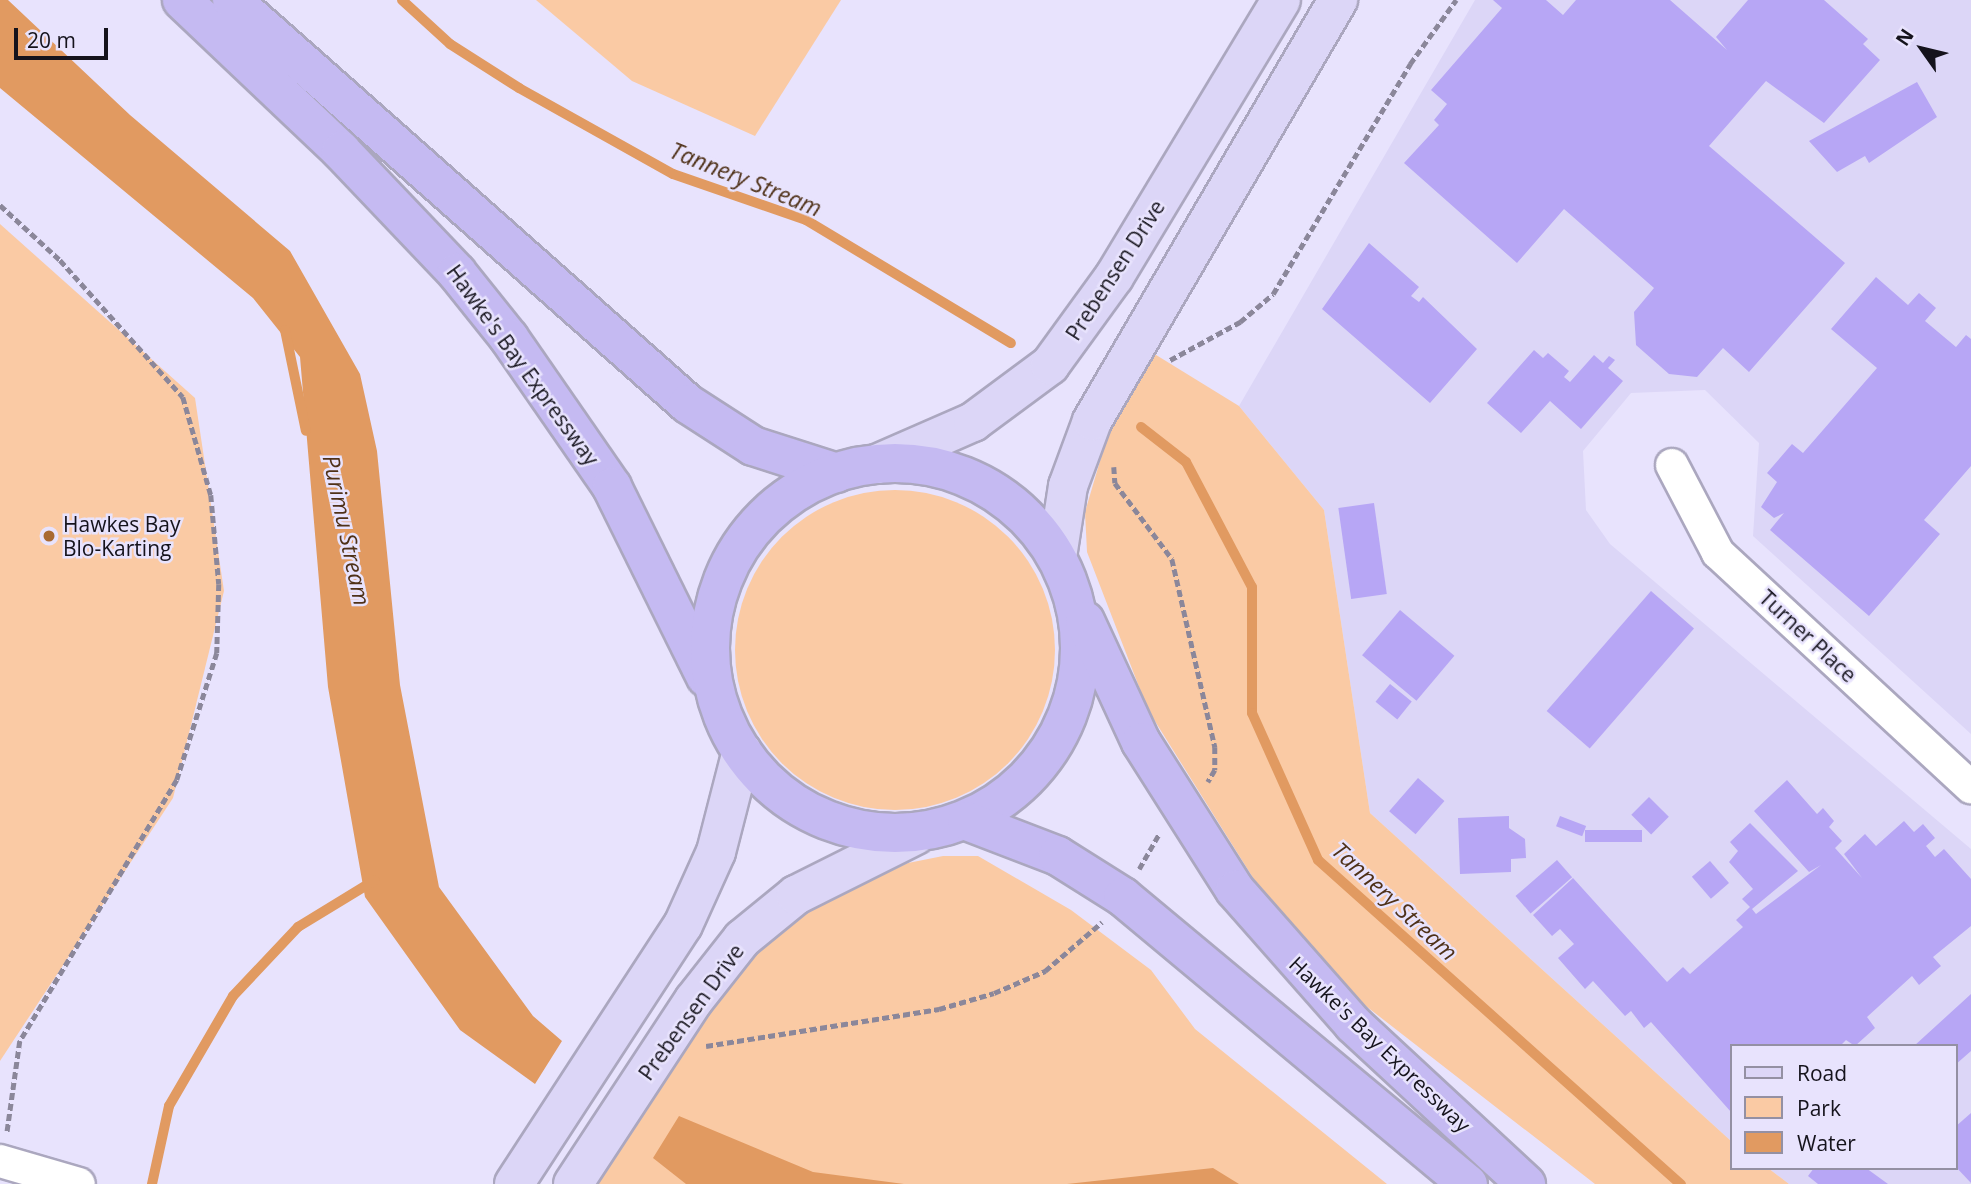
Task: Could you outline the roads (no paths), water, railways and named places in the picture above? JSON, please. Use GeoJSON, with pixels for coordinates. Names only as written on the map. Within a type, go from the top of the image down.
{"type":"FeatureCollection","features":[{"type":"Feature","properties":{"kind":"highway","name":"Hawke's Bay Expressway"},"geometry":{"type":"LineString","coordinates":[[182,0],[341,151],[457,272],[509,338],[612,487],[742,751],[798,807],[852,827],[916,835]]}},
{"type":"Feature","properties":{"kind":"highway"},"geometry":{"type":"LineString","coordinates":[[232,0],[688,404],[753,446],[837,473]]}},
{"type":"Feature","properties":{"kind":"highway","name":"Hawke's Bay Expressway"},"geometry":{"type":"LineString","coordinates":[[712,688],[712,617],[733,558],[785,499],[837,473],[877,464],[933,467],[991,489],[1022,513],[1057,557],[1141,742],[1235,890],[1353,1024],[1526,1184]]}},
{"type":"Feature","properties":{"kind":"highway"},"geometry":{"type":"LineString","coordinates":[[916,835],[967,821],[1029,776],[1060,733],[1081,657],[1078,606]]}},
{"type":"Feature","properties":{"kind":"highway"},"geometry":{"type":"LineString","coordinates":[[967,821],[1058,856],[1123,897],[1468,1184]]}},
{"type":"Feature","properties":{"kind":"main road","name":"Prebensen Drive"},"geometry":{"type":"LineString","coordinates":[[877,464],[973,422],[1050,365],[1114,277],[1281,0]]}},
{"type":"Feature","properties":{"kind":"main road"},"geometry":{"type":"LineString","coordinates":[[1057,557],[1068,486],[1092,421],[1338,0]]}},
{"type":"Feature","properties":{"kind":"main road"},"geometry":{"type":"LineString","coordinates":[[514,1184],[683,925],[716,852],[742,751]]}},
{"type":"Feature","properties":{"kind":"main road","name":"Prebensen Drive"},"geometry":{"type":"LineString","coordinates":[[573,1184],[694,1000],[742,939],[796,895],[916,835]]}},
{"type":"Feature","properties":{"kind":"street","name":"Turner Place"},"geometry":{"type":"LineString","coordinates":[[1672,465],[1718,553],[1971,787]]}},
{"type":"Feature","properties":{"kind":"street"},"geometry":{"type":"LineString","coordinates":[[2,1159],[79,1184]]}},
{"type":"Feature","properties":{"kind":"water"},"geometry":{"type":"Polygon","coordinates":[[[0,0],[8,0],[130,115],[290,251],[360,374],[377,451],[400,685],[439,887],[533,1016],[562,1041],[535,1084],[460,1030],[365,897],[328,687],[300,357],[253,298],[0,88],[0,0]]]}},
{"type":"Feature","properties":{"kind":"water"},"geometry":{"type":"Polygon","coordinates":[[[679,1116],[813,1172],[904,1184],[686,1184],[653,1158],[679,1116]]]}},
{"type":"Feature","properties":{"kind":"water"},"geometry":{"type":"Polygon","coordinates":[[[1213,1168],[1239,1184],[1067,1184],[1213,1168]]]}},
{"type":"Feature","properties":{"kind":"waterway","name":"Tannery Stream"},"geometry":{"type":"LineString","coordinates":[[402,0],[450,44],[519,88],[673,174],[806,220],[1011,343]]}},
{"type":"Feature","properties":{"kind":"waterway","name":"Purimu Stream"},"geometry":{"type":"LineString","coordinates":[[285,330],[306,431]]}},
{"type":"Feature","properties":{"kind":"waterway","name":"Tannery Stream"},"geometry":{"type":"LineString","coordinates":[[1141,427],[1186,462],[1252,587],[1252,713],[1318,860],[1681,1184]]}},
{"type":"Feature","properties":{"kind":"waterway"},"geometry":{"type":"LineString","coordinates":[[152,1184],[169,1106],[233,996],[298,927],[375,880]]}},
{"type":"Feature","properties":{"kind":"place","name":"Hawkes Bay Blo-Karting"},"geometry":{"type":"Point","coordinates":[49,536]}}]}
